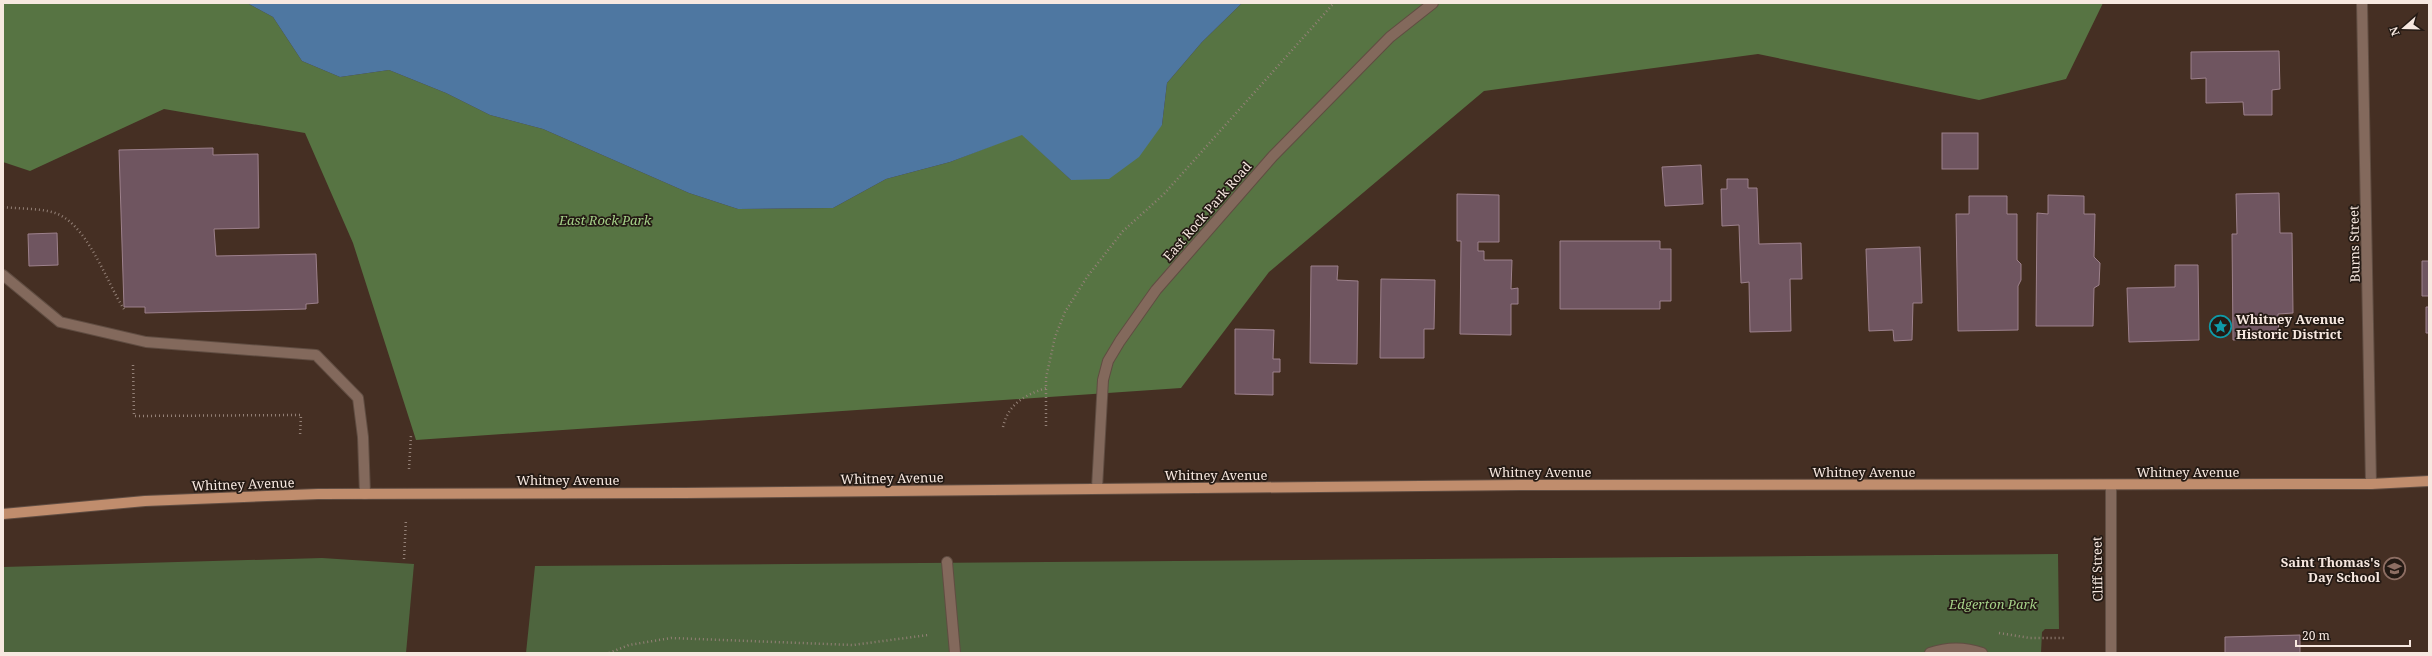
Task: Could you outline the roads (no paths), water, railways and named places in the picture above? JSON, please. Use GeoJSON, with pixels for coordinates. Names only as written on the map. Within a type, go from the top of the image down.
{"type":"FeatureCollection","features":[{"type":"Feature","properties":{"kind":"main road","name":"Whitney Avenue"},"geometry":{"type":"LineString","coordinates":[[3,514],[146,501],[318,494],[1097,488],[2371,484],[2429,481]]}},
{"type":"Feature","properties":{"kind":"street","name":"East Rock Park Road"},"geometry":{"type":"LineString","coordinates":[[1097,488],[1101,392],[1108,362],[1120,341],[1156,290],[1262,167],[1390,37],[1433,3]]}},
{"type":"Feature","properties":{"kind":"street","name":"Burns Street"},"geometry":{"type":"LineString","coordinates":[[2362,3],[2371,484]]}},
{"type":"Feature","properties":{"kind":"street"},"geometry":{"type":"LineString","coordinates":[[3,275],[60,322],[146,342],[316,355],[358,398],[363,436],[365,494]]}},
{"type":"Feature","properties":{"kind":"street","name":"Cliff Street"},"geometry":{"type":"LineString","coordinates":[[2111,485],[2111,653]]}},
{"type":"Feature","properties":{"kind":"street"},"geometry":{"type":"LineString","coordinates":[[947,562],[951,588],[955,653]]}},
{"type":"Feature","properties":{"kind":"street"},"geometry":{"type":"LineString","coordinates":[[1930,653],[1950,648],[1968,648],[1982,653]]}},
{"type":"Feature","properties":{"kind":"water"},"geometry":{"type":"Polygon","coordinates":[[[247,3],[1242,3],[1202,42],[1167,83],[1162,125],[1139,157],[1109,179],[1071,180],[1022,135],[950,162],[886,179],[833,208],[738,209],[689,193],[543,129],[490,115],[446,93],[389,70],[340,77],[302,61],[273,17],[247,3]]]}},
{"type":"Feature","properties":{"kind":"place","name":"Whitney Avenue Historic District"},"geometry":{"type":"Point","coordinates":[2221,326]}},
{"type":"Feature","properties":{"kind":"place","name":"Saint Thomas's Day School"},"geometry":{"type":"Point","coordinates":[2395,569]}},
{"type":"Feature","properties":{"kind":"park label","name":"East Rock Park"},"geometry":{"type":"Point","coordinates":[605,220]}},
{"type":"Feature","properties":{"kind":"park label","name":"Edgerton Park"},"geometry":{"type":"Point","coordinates":[1993,604]}}]}
